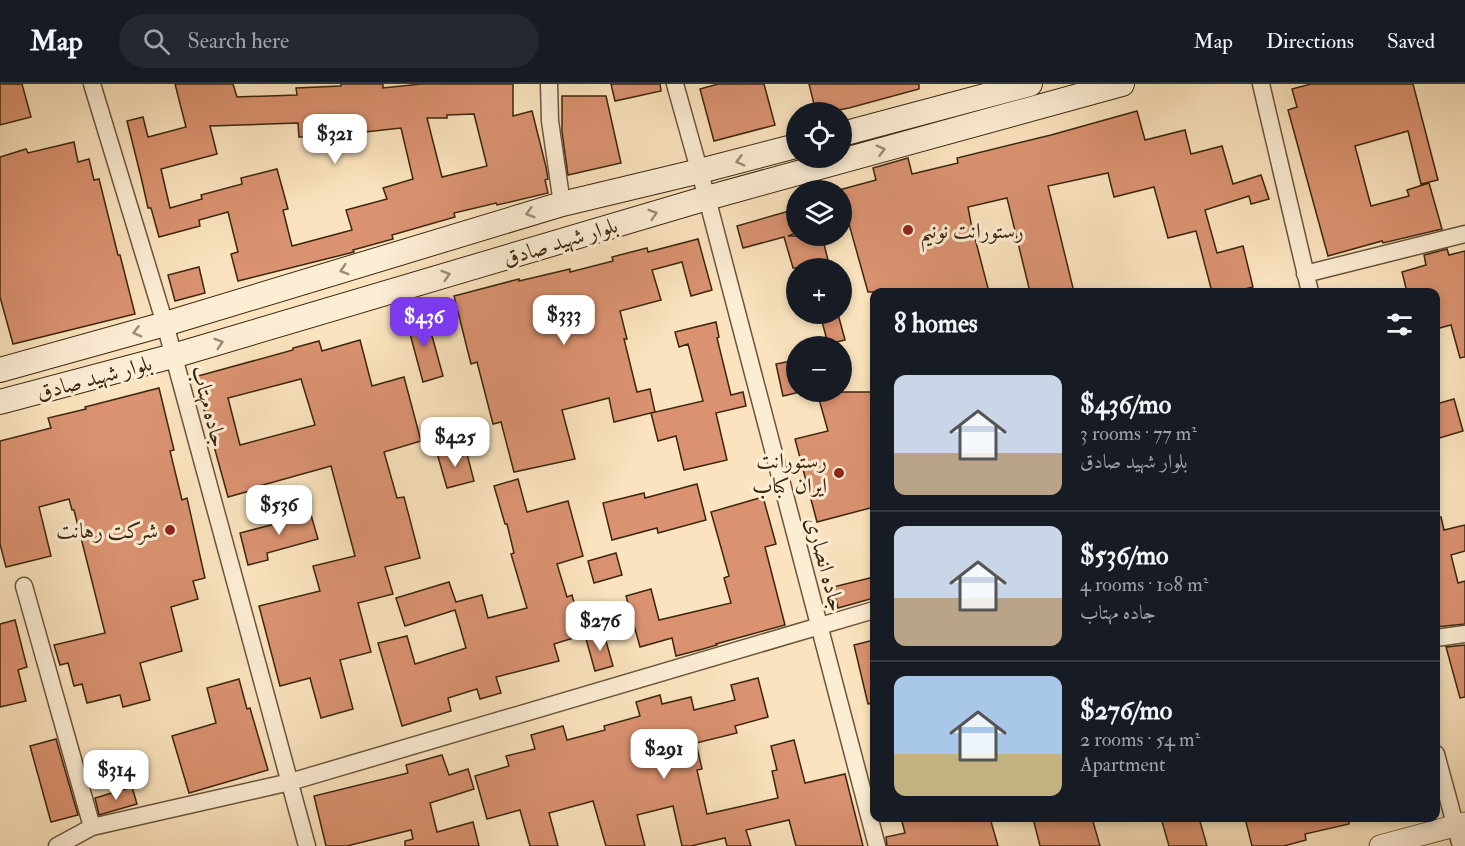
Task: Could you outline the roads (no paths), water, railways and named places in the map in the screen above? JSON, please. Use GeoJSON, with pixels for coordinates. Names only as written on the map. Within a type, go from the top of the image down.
{"type":"FeatureCollection","features":[{"type":"Feature","properties":{"kind":"main road"},"geometry":{"type":"LineString","coordinates":[[852,131],[1030,84]]}},
{"type":"Feature","properties":{"kind":"main road","name":"بلوار شهید صادق"},"geometry":{"type":"LineString","coordinates":[[0,402],[173,357],[707,198],[1122,84]]}},
{"type":"Feature","properties":{"kind":"main road","name":"بلوار شهید صادق"},"geometry":{"type":"LineString","coordinates":[[0,369],[165,324],[562,204],[786,149]]}},
{"type":"Feature","properties":{"kind":"street","name":"جاده مهتاب"},"geometry":{"type":"LineString","coordinates":[[92,84],[165,324],[307,846]]}},
{"type":"Feature","properties":{"kind":"street"},"geometry":{"type":"LineString","coordinates":[[549,84],[550,121],[562,204]]}},
{"type":"Feature","properties":{"kind":"street","name":"جاده انصاری"},"geometry":{"type":"LineString","coordinates":[[675,84],[700,171],[870,819]]}},
{"type":"Feature","properties":{"kind":"street"},"geometry":{"type":"LineString","coordinates":[[1261,84],[1309,288]]}},
{"type":"Feature","properties":{"kind":"street"},"geometry":{"type":"LineString","coordinates":[[1305,274],[1465,234]]}},
{"type":"Feature","properties":{"kind":"street"},"geometry":{"type":"LineString","coordinates":[[24,586],[92,827]]}},
{"type":"Feature","properties":{"kind":"street"},"geometry":{"type":"LineString","coordinates":[[57,846],[92,827],[290,782],[870,611]]}},
{"type":"Feature","properties":{"kind":"street"},"geometry":{"type":"LineString","coordinates":[[1440,637],[1465,634]]}},
{"type":"Feature","properties":{"kind":"street"},"geometry":{"type":"LineString","coordinates":[[1440,766],[1460,824],[1461,846]]}},
{"type":"Feature","properties":{"kind":"street","name":"جاده انصاری"},"geometry":{"type":"LineString","coordinates":[[871,822],[877,846]]}},
{"type":"Feature","properties":{"kind":"street"},"geometry":{"type":"LineString","coordinates":[[1380,846],[1460,824]]}},
{"type":"Feature","properties":{"kind":"place","name":"رستورانت نونیم"},"geometry":{"type":"Point","coordinates":[908,230]}},
{"type":"Feature","properties":{"kind":"place","name":"رستورانت ایران کباب"},"geometry":{"type":"Point","coordinates":[839,473]}},
{"type":"Feature","properties":{"kind":"place","name":"شرکت رهانت"},"geometry":{"type":"Point","coordinates":[170,530]}}]}
